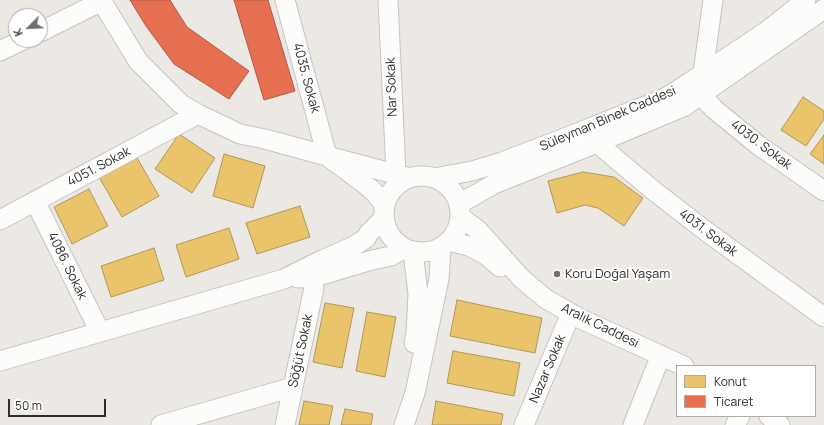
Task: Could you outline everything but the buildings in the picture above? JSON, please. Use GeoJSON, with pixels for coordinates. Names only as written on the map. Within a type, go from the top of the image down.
{"type":"FeatureCollection","features":[{"type":"Feature","properties":{"kind":"street","name":"4035. Sokak"},"geometry":{"type":"LineString","coordinates":[[285,0],[327,156]]}},
{"type":"Feature","properties":{"kind":"street","name":"Nar Sokak"},"geometry":{"type":"LineString","coordinates":[[388,0],[402,176]]}},
{"type":"Feature","properties":{"kind":"street"},"geometry":{"type":"LineString","coordinates":[[703,73],[713,0]]}},
{"type":"Feature","properties":{"kind":"street","name":"Süleyman Binek Caddesi"},"geometry":{"type":"LineString","coordinates":[[434,178],[472,171],[502,162],[665,98],[767,31],[806,0]]}},
{"type":"Feature","properties":{"kind":"street"},"geometry":{"type":"LineString","coordinates":[[48,28],[102,1],[138,61],[181,104],[198,114],[240,134],[265,139],[402,176],[422,176],[434,178],[445,184],[454,193],[460,211],[457,229],[451,240],[429,252],[416,252],[409,250],[394,241],[387,230],[385,212],[373,192],[361,181],[327,156]]}},
{"type":"Feature","properties":{"kind":"street","name":"Süleyman Binek Caddesi"},"geometry":{"type":"LineString","coordinates":[[460,211],[494,184],[685,106],[824,9]]}},
{"type":"Feature","properties":{"kind":"street","name":"4030. Sokak"},"geometry":{"type":"LineString","coordinates":[[701,95],[714,109],[758,145],[824,191]]}},
{"type":"Feature","properties":{"kind":"street","name":"4051. Sokak"},"geometry":{"type":"LineString","coordinates":[[0,220],[198,114]]}},
{"type":"Feature","properties":{"kind":"street","name":"4031. Sokak"},"geometry":{"type":"LineString","coordinates":[[597,143],[706,232],[824,317]]}},
{"type":"Feature","properties":{"kind":"street"},"geometry":{"type":"LineString","coordinates":[[284,279],[320,260],[354,246],[366,238],[385,212],[390,194],[402,176]]}},
{"type":"Feature","properties":{"kind":"street","name":"4086. Sokak"},"geometry":{"type":"LineString","coordinates":[[35,201],[100,332]]}},
{"type":"Feature","properties":{"kind":"street","name":"Aralık Caddesi"},"geometry":{"type":"LineString","coordinates":[[460,211],[522,279],[546,299],[581,319],[682,365]]}},
{"type":"Feature","properties":{"kind":"street"},"geometry":{"type":"LineString","coordinates":[[403,425],[415,393],[445,244]]}},
{"type":"Feature","properties":{"kind":"street","name":"Aralık Caddesi"},"geometry":{"type":"LineString","coordinates":[[445,244],[469,246],[486,255],[506,272],[522,279]]}},
{"type":"Feature","properties":{"kind":"street"},"geometry":{"type":"LineString","coordinates":[[0,361],[284,279],[310,277],[324,274],[409,250]]}},
{"type":"Feature","properties":{"kind":"street"},"geometry":{"type":"LineString","coordinates":[[403,425],[406,383],[416,334],[418,294],[409,250]]}},
{"type":"Feature","properties":{"kind":"street","name":"Söğüt Sokak"},"geometry":{"type":"LineString","coordinates":[[285,425],[314,288],[310,277]]}},
{"type":"Feature","properties":{"kind":"street","name":"Nazar Sokak"},"geometry":{"type":"LineString","coordinates":[[524,425],[571,313]]}},
{"type":"Feature","properties":{"kind":"street"},"geometry":{"type":"LineString","coordinates":[[633,425],[661,355]]}},
{"type":"Feature","properties":{"kind":"street"},"geometry":{"type":"LineString","coordinates":[[161,425],[293,387]]}},
{"type":"Feature","properties":{"kind":"street"},"geometry":{"type":"LineString","coordinates":[[770,417],[780,425]]}},
{"type":"Feature","properties":{"kind":"place","name":"Koru Doğal Yaşam"},"geometry":{"type":"Point","coordinates":[557,274]}}]}
